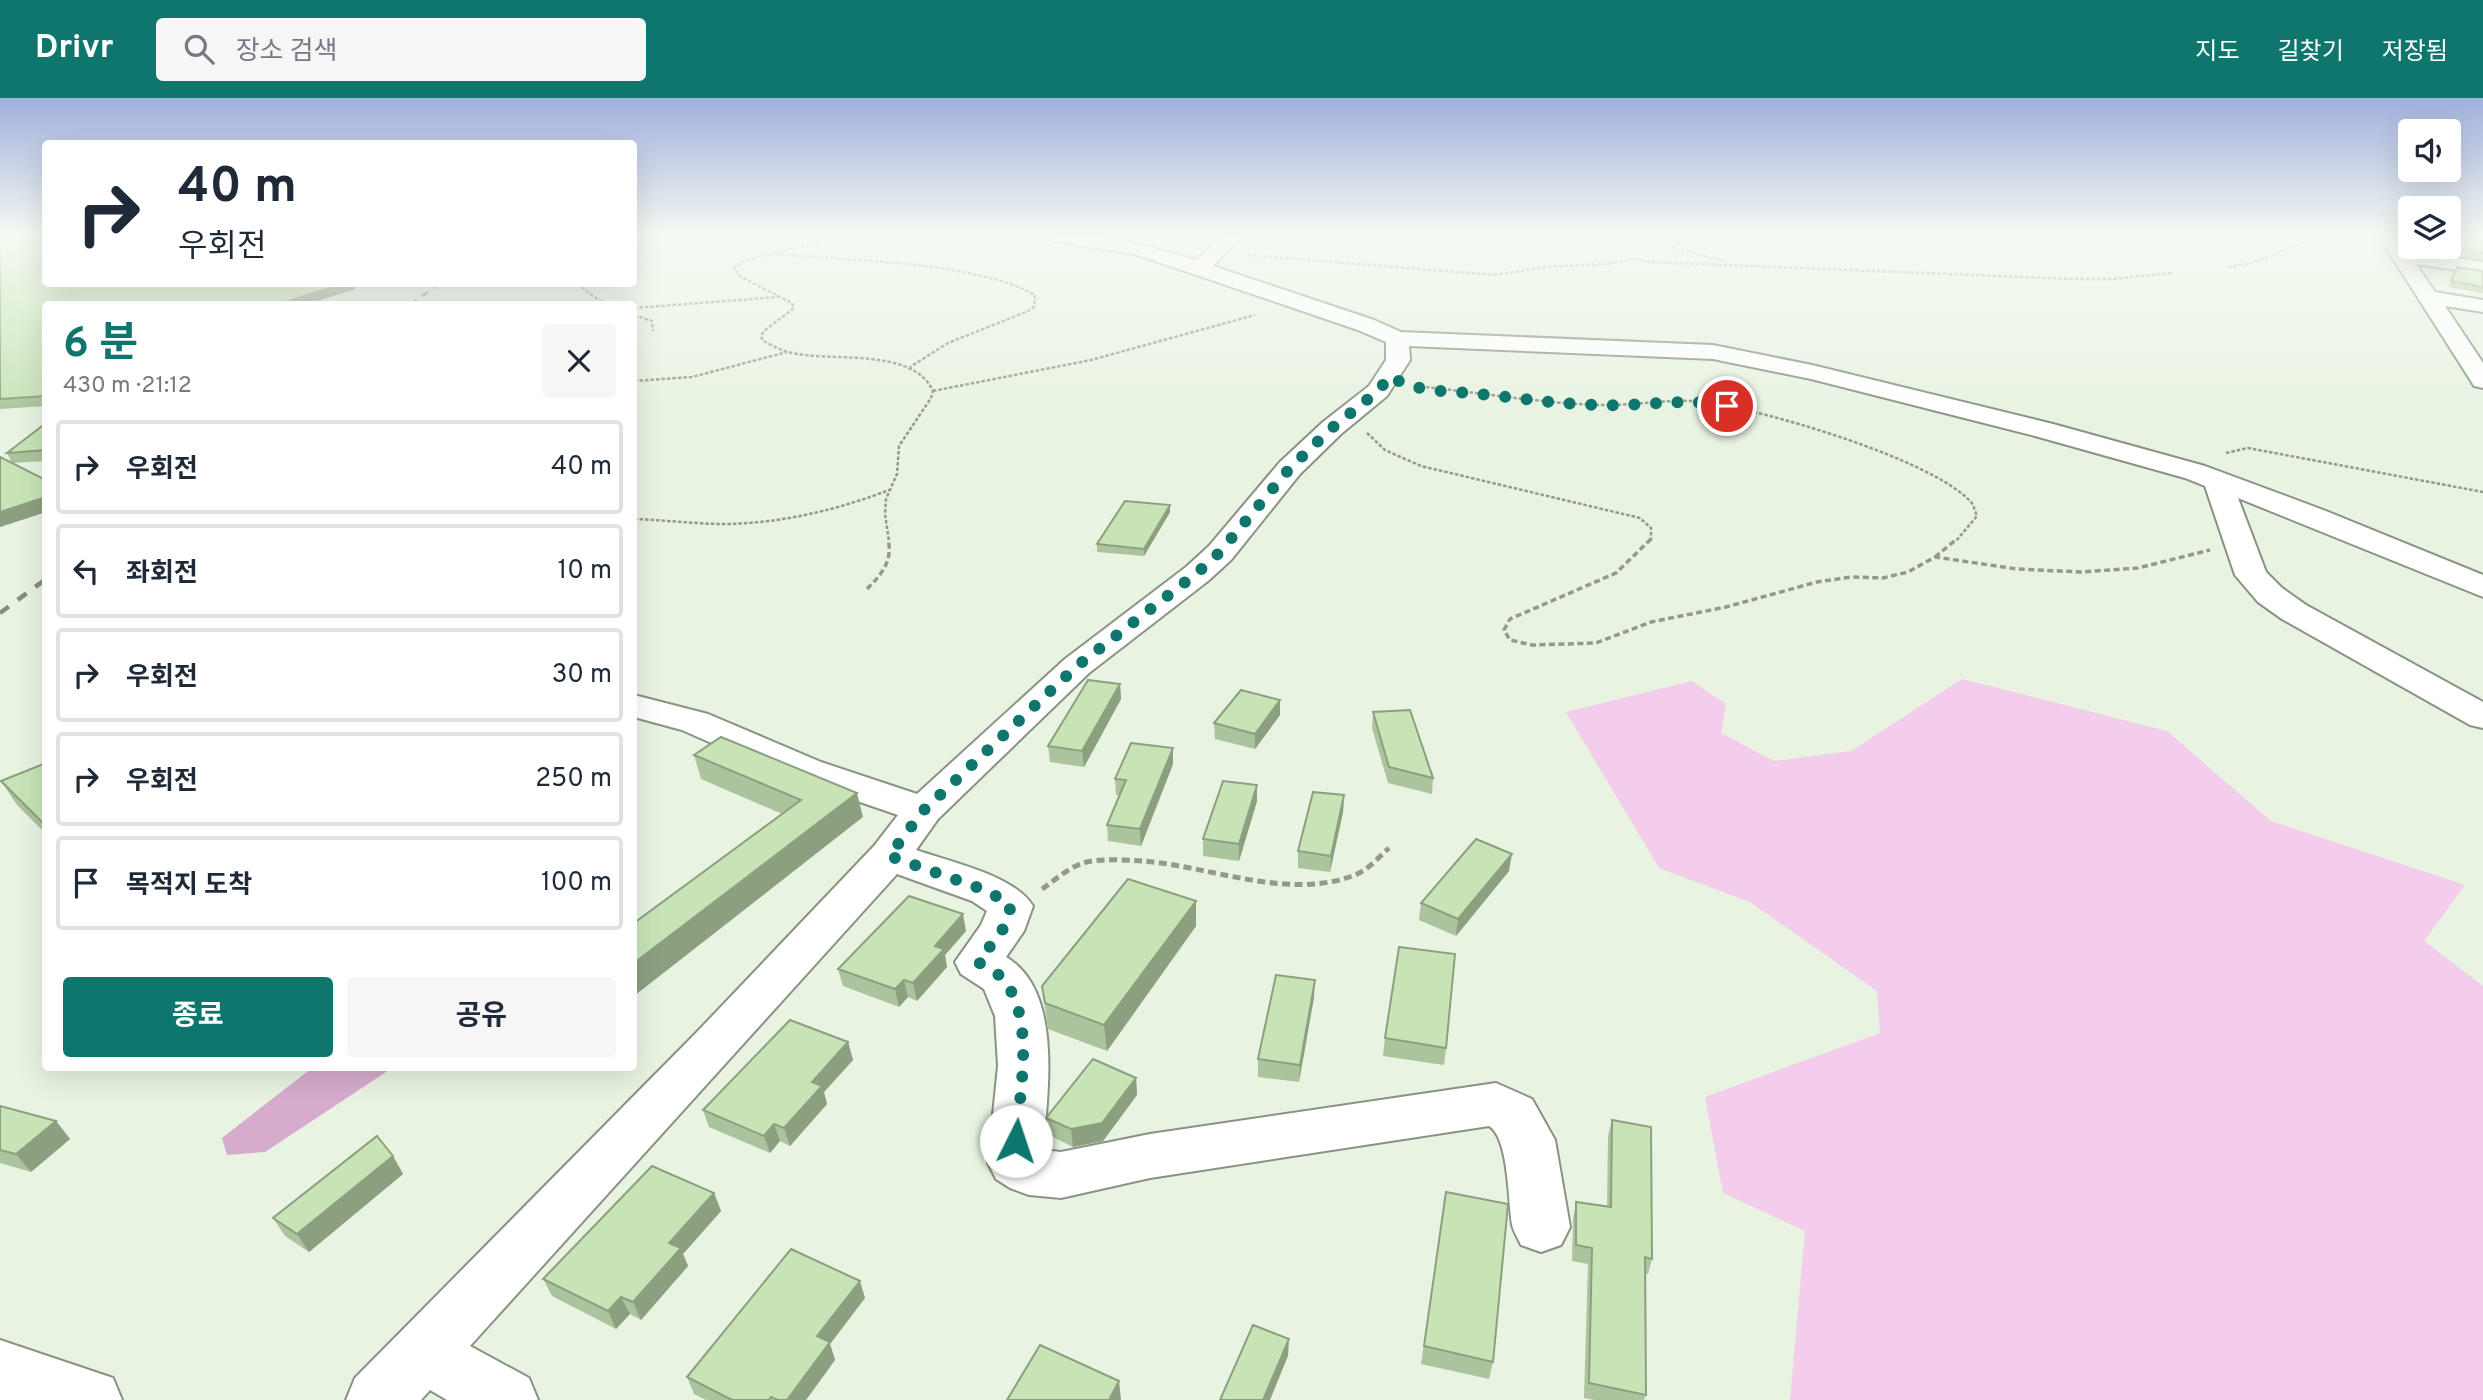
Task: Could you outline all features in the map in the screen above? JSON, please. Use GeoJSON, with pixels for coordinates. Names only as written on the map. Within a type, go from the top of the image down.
{"type":"FeatureCollection","features":[{"type":"Feature","properties":{"kind":"street"},"geometry":{"type":"LineString","coordinates":[[1293,296],[1311,306],[1366,325],[1394,358]]}},
{"type":"Feature","properties":{"kind":"street"},"geometry":{"type":"LineString","coordinates":[[2483,306],[2431,298],[2436,314],[2483,381]]}},
{"type":"Feature","properties":{"kind":"street"},"geometry":{"type":"LineString","coordinates":[[1394,358],[1683,350],[1736,356],[2136,455],[2220,467],[2316,517],[2483,587]]}},
{"type":"Feature","properties":{"kind":"street"},"geometry":{"type":"LineString","coordinates":[[378,1400],[716,1044],[889,856],[924,810],[1077,666],[1220,552],[1290,468],[1332,428],[1378,391],[1394,358]]}},
{"type":"Feature","properties":{"kind":"street"},"geometry":{"type":"LineString","coordinates":[[2220,467],[2237,540],[2251,575],[2270,594],[2294,612],[2483,717]]}},
{"type":"Feature","properties":{"kind":"street"},"geometry":{"type":"LineString","coordinates":[[637,706],[693,719],[858,790],[924,810]]}},
{"type":"Feature","properties":{"kind":"street"},"geometry":{"type":"LineString","coordinates":[[889,856],[988,891],[1011,906],[1002,931],[978,962],[1001,978],[1014,1002],[1023,1031],[1015,1163],[1028,1171],[1060,1175],[1150,1156],[1496,1104],[1514,1114],[1528,1140],[1541,1227]]}},
{"type":"Feature","properties":{"kind":"street"},"geometry":{"type":"LineString","coordinates":[[424,1352],[506,1400]]}},
{"type":"Feature","properties":{"kind":"street"},"geometry":{"type":"LineString","coordinates":[[0,1370],[90,1400]]}},
{"type":"Feature","properties":{"kind":"path"},"geometry":{"type":"LineString","coordinates":[[637,308],[766,296],[782,297],[794,307],[790,313],[764,329],[761,335],[763,341],[773,347],[788,352],[870,359],[910,367],[926,378],[933,391],[928,404],[900,443],[896,460],[897,475],[886,498],[886,517],[891,540],[890,564],[867,589]]}},
{"type":"Feature","properties":{"kind":"path"},"geometry":{"type":"LineString","coordinates":[[910,367],[948,343],[1026,312],[1034,307],[1035,296]]}},
{"type":"Feature","properties":{"kind":"path"},"geometry":{"type":"LineString","coordinates":[[933,391],[1091,360],[1232,320],[1311,306]]}},
{"type":"Feature","properties":{"kind":"path"},"geometry":{"type":"LineString","coordinates":[[637,316],[652,321],[653,331]]}},
{"type":"Feature","properties":{"kind":"path"},"geometry":{"type":"LineString","coordinates":[[637,381],[655,383],[679,379],[788,352]]}},
{"type":"Feature","properties":{"kind":"path"},"geometry":{"type":"LineString","coordinates":[[1367,427],[1367,433],[1374,442],[1403,460],[1449,474],[1640,518],[1651,528],[1651,541],[1616,573],[1510,619],[1504,630],[1510,640],[1532,645],[1596,643],[1651,622],[1727,607],[1817,582],[1851,577],[1883,578],[1908,572],[1955,542],[1977,516],[1971,502],[1952,487],[1913,466],[1799,424],[1713,403],[1682,400],[1626,406],[1422,388],[1400,382],[1394,358]]}},
{"type":"Feature","properties":{"kind":"path"},"geometry":{"type":"LineString","coordinates":[[2220,467],[2248,448],[2483,492]]}},
{"type":"Feature","properties":{"kind":"path"},"geometry":{"type":"LineString","coordinates":[[637,519],[725,524],[761,521],[839,508],[890,490]]}},
{"type":"Feature","properties":{"kind":"path"},"geometry":{"type":"LineString","coordinates":[[1935,557],[2017,569],[2081,572],[2138,568],[2186,558],[2237,540]]}},
{"type":"Feature","properties":{"kind":"path"},"geometry":{"type":"LineString","coordinates":[[1011,906],[1086,862],[1125,859],[1280,883],[1327,883],[1357,875],[1388,848]]}},
{"type":"Feature","properties":{"kind":"shaded area"},"geometry":{"type":"Polygon","coordinates":[[[1962,679],[2167,731],[2271,821],[2465,885],[2424,941],[2483,986],[2483,1400],[1790,1400],[1805,1231],[1723,1193],[1705,1097],[1880,1033],[1877,991],[1750,902],[1659,868],[1566,712],[1692,681],[1726,704],[1721,733],[1774,761],[1851,751],[1962,679]]]}},
{"type":"Feature","properties":{"kind":"shaded area"},"geometry":{"type":"Polygon","coordinates":[[[308,1071],[387,1071],[265,1152],[227,1155],[222,1138],[308,1071]]]}},
{"type":"Feature","properties":{"kind":"building"},"geometry":{"type":"Polygon","coordinates":[[[0,296],[305,296],[289,301],[42,301],[42,396],[0,399],[0,296]]]}},
{"type":"Feature","properties":{"kind":"building"},"geometry":{"type":"Polygon","coordinates":[[[42,426],[42,450],[7,453],[42,426]]]}},
{"type":"Feature","properties":{"kind":"building"},"geometry":{"type":"Polygon","coordinates":[[[0,457],[42,478],[42,498],[0,512],[0,457]]]}},
{"type":"Feature","properties":{"kind":"building"},"geometry":{"type":"Polygon","coordinates":[[[1125,501],[1170,505],[1144,549],[1097,544],[1125,501]]]}},
{"type":"Feature","properties":{"kind":"building"},"geometry":{"type":"Polygon","coordinates":[[[1088,680],[1120,684],[1082,751],[1048,746],[1088,680]]]}},
{"type":"Feature","properties":{"kind":"building"},"geometry":{"type":"Polygon","coordinates":[[[1241,690],[1280,700],[1255,734],[1214,723],[1241,690]]]}},
{"type":"Feature","properties":{"kind":"building"},"geometry":{"type":"Polygon","coordinates":[[[1410,710],[1433,778],[1389,767],[1373,712],[1410,710]]]}},
{"type":"Feature","properties":{"kind":"building"},"geometry":{"type":"Polygon","coordinates":[[[721,737],[857,793],[637,961],[637,921],[801,800],[694,755],[721,737]]]}},
{"type":"Feature","properties":{"kind":"building"},"geometry":{"type":"Polygon","coordinates":[[[1131,743],[1173,748],[1140,829],[1107,825],[1126,780],[1115,779],[1131,743]]]}},
{"type":"Feature","properties":{"kind":"building"},"geometry":{"type":"Polygon","coordinates":[[[42,765],[42,822],[1,781],[42,765]]]}},
{"type":"Feature","properties":{"kind":"building"},"geometry":{"type":"Polygon","coordinates":[[[1223,781],[1257,785],[1239,844],[1203,839],[1223,781]]]}},
{"type":"Feature","properties":{"kind":"building"},"geometry":{"type":"Polygon","coordinates":[[[1313,792],[1344,795],[1331,856],[1298,851],[1313,792]]]}},
{"type":"Feature","properties":{"kind":"building"},"geometry":{"type":"Polygon","coordinates":[[[1476,839],[1512,854],[1458,919],[1421,903],[1476,839]]]}},
{"type":"Feature","properties":{"kind":"building"},"geometry":{"type":"Polygon","coordinates":[[[1128,879],[1196,901],[1104,1025],[1045,1003],[1042,986],[1128,879]]]}},
{"type":"Feature","properties":{"kind":"building"},"geometry":{"type":"Polygon","coordinates":[[[909,896],[963,914],[935,946],[944,949],[913,983],[904,980],[895,989],[838,969],[909,896]]]}},
{"type":"Feature","properties":{"kind":"building"},"geometry":{"type":"Polygon","coordinates":[[[1399,947],[1455,954],[1446,1048],[1385,1038],[1399,947]]]}},
{"type":"Feature","properties":{"kind":"building"},"geometry":{"type":"Polygon","coordinates":[[[1276,975],[1315,980],[1300,1065],[1258,1059],[1276,975]]]}},
{"type":"Feature","properties":{"kind":"building"},"geometry":{"type":"Polygon","coordinates":[[[790,1020],[848,1042],[812,1082],[822,1086],[784,1128],[774,1124],[764,1136],[703,1110],[790,1020]]]}},
{"type":"Feature","properties":{"kind":"building"},"geometry":{"type":"Polygon","coordinates":[[[1093,1059],[1136,1078],[1102,1123],[1071,1129],[1046,1118],[1093,1059]]]}},
{"type":"Feature","properties":{"kind":"building"},"geometry":{"type":"Polygon","coordinates":[[[0,1106],[56,1121],[16,1154],[0,1150],[0,1106]]]}},
{"type":"Feature","properties":{"kind":"building"},"geometry":{"type":"Polygon","coordinates":[[[1612,1120],[1651,1127],[1652,1259],[1645,1257],[1646,1395],[1589,1383],[1592,1248],[1576,1245],[1576,1202],[1611,1207],[1612,1120]]]}},
{"type":"Feature","properties":{"kind":"building"},"geometry":{"type":"Polygon","coordinates":[[[377,1136],[393,1156],[297,1234],[273,1218],[377,1136]]]}},
{"type":"Feature","properties":{"kind":"building"},"geometry":{"type":"Polygon","coordinates":[[[652,1166],[714,1193],[669,1243],[681,1248],[633,1302],[621,1297],[608,1311],[543,1279],[652,1166]]]}},
{"type":"Feature","properties":{"kind":"building"},"geometry":{"type":"Polygon","coordinates":[[[1446,1192],[1508,1204],[1493,1362],[1424,1346],[1446,1192]]]}},
{"type":"Feature","properties":{"kind":"building"},"geometry":{"type":"Polygon","coordinates":[[[791,1249],[860,1281],[817,1336],[830,1342],[787,1400],[771,1397],[769,1400],[732,1400],[687,1377],[791,1249]]]}},
{"type":"Feature","properties":{"kind":"building"},"geometry":{"type":"Polygon","coordinates":[[[1253,1325],[1289,1339],[1263,1400],[1220,1400],[1253,1325]]]}},
{"type":"Feature","properties":{"kind":"building"},"geometry":{"type":"Polygon","coordinates":[[[1040,1345],[1119,1381],[1109,1400],[1007,1400],[1040,1345]]]}},
{"type":"Feature","properties":{"kind":"railway"},"geometry":{"type":"LineString","coordinates":[[415,301],[423,296]]}},
{"type":"Feature","properties":{"kind":"railway"},"geometry":{"type":"LineString","coordinates":[[0,613],[42,582]]}},
{"type":"Feature","properties":{"kind":"route"},"geometry":{"type":"LineString","coordinates":[[1016,1141],[1023,1031],[1014,1002],[1001,978],[978,962],[1002,931],[1011,906],[988,891],[889,856],[924,810],[1077,666],[1171,594],[1220,552],[1290,468],[1332,428],[1378,391],[1390,376],[1400,382],[1422,388],[1559,402],[1626,406],[1682,400],[1727,406]]}}]}
